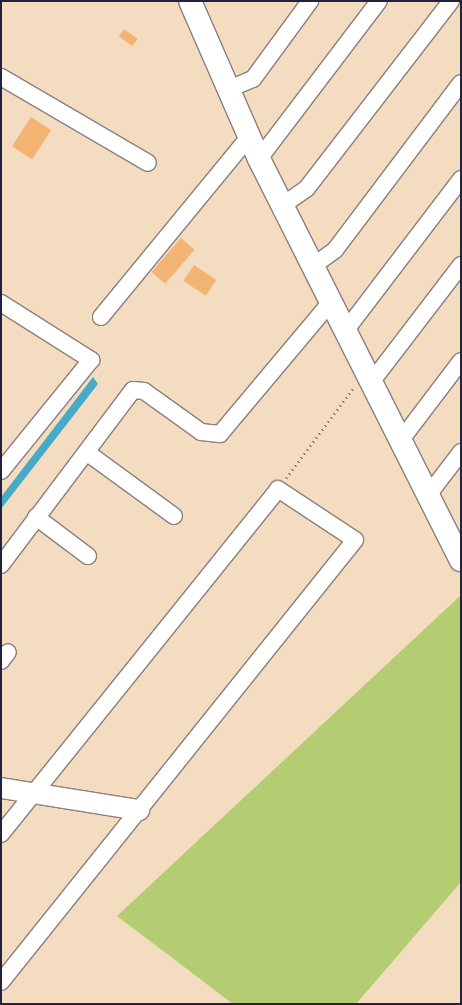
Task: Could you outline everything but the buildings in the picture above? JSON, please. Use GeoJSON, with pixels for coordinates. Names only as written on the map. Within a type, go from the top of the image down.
{"type":"FeatureCollection","features":[{"type":"Feature","properties":{"kind":"main road"},"geometry":{"type":"LineString","coordinates":[[190,1],[259,159],[330,303],[370,374],[429,494],[455,532],[461,560]]}},
{"type":"Feature","properties":{"kind":"street"},"geometry":{"type":"LineString","coordinates":[[229,90],[254,79],[310,1]]}},
{"type":"Feature","properties":{"kind":"street"},"geometry":{"type":"LineString","coordinates":[[259,159],[379,1]]}},
{"type":"Feature","properties":{"kind":"street"},"geometry":{"type":"LineString","coordinates":[[283,205],[308,188],[451,1]]}},
{"type":"Feature","properties":{"kind":"street"},"geometry":{"type":"LineString","coordinates":[[1,76],[148,163]]}},
{"type":"Feature","properties":{"kind":"street"},"geometry":{"type":"LineString","coordinates":[[313,266],[335,250],[461,83]]}},
{"type":"Feature","properties":{"kind":"street"},"geometry":{"type":"LineString","coordinates":[[100,317],[249,137]]}},
{"type":"Feature","properties":{"kind":"street"},"geometry":{"type":"LineString","coordinates":[[346,330],[461,179]]}},
{"type":"Feature","properties":{"kind":"street"},"geometry":{"type":"LineString","coordinates":[[370,374],[461,265]]}},
{"type":"Feature","properties":{"kind":"street"},"geometry":{"type":"LineString","coordinates":[[1,303],[91,360],[3,465]]}},
{"type":"Feature","properties":{"kind":"street"},"geometry":{"type":"LineString","coordinates":[[1,565],[36,517],[89,454],[133,390],[144,391],[201,432],[220,434],[330,303]]}},
{"type":"Feature","properties":{"kind":"street"},"geometry":{"type":"LineString","coordinates":[[402,440],[461,361]]}},
{"type":"Feature","properties":{"kind":"street"},"geometry":{"type":"LineString","coordinates":[[429,494],[461,452]]}},
{"type":"Feature","properties":{"kind":"street"},"geometry":{"type":"LineString","coordinates":[[89,454],[174,516]]}},
{"type":"Feature","properties":{"kind":"street"},"geometry":{"type":"LineString","coordinates":[[1,834],[278,489],[355,540],[1,982]]}},
{"type":"Feature","properties":{"kind":"street"},"geometry":{"type":"LineString","coordinates":[[36,517],[88,556]]}},
{"type":"Feature","properties":{"kind":"street"},"geometry":{"type":"LineString","coordinates":[[1,788],[139,810]]}},
{"type":"Feature","properties":{"kind":"path"},"geometry":{"type":"LineString","coordinates":[[278,489],[370,374]]}},
{"type":"Feature","properties":{"kind":"green space"},"geometry":{"type":"Polygon","coordinates":[[[461,595],[461,882],[356,1004],[233,1004],[117,916],[461,595]]]}},
{"type":"Feature","properties":{"kind":"water"},"geometry":{"type":"Polygon","coordinates":[[[93,377],[98,384],[1,509],[1,497],[93,377]]]}}]}
